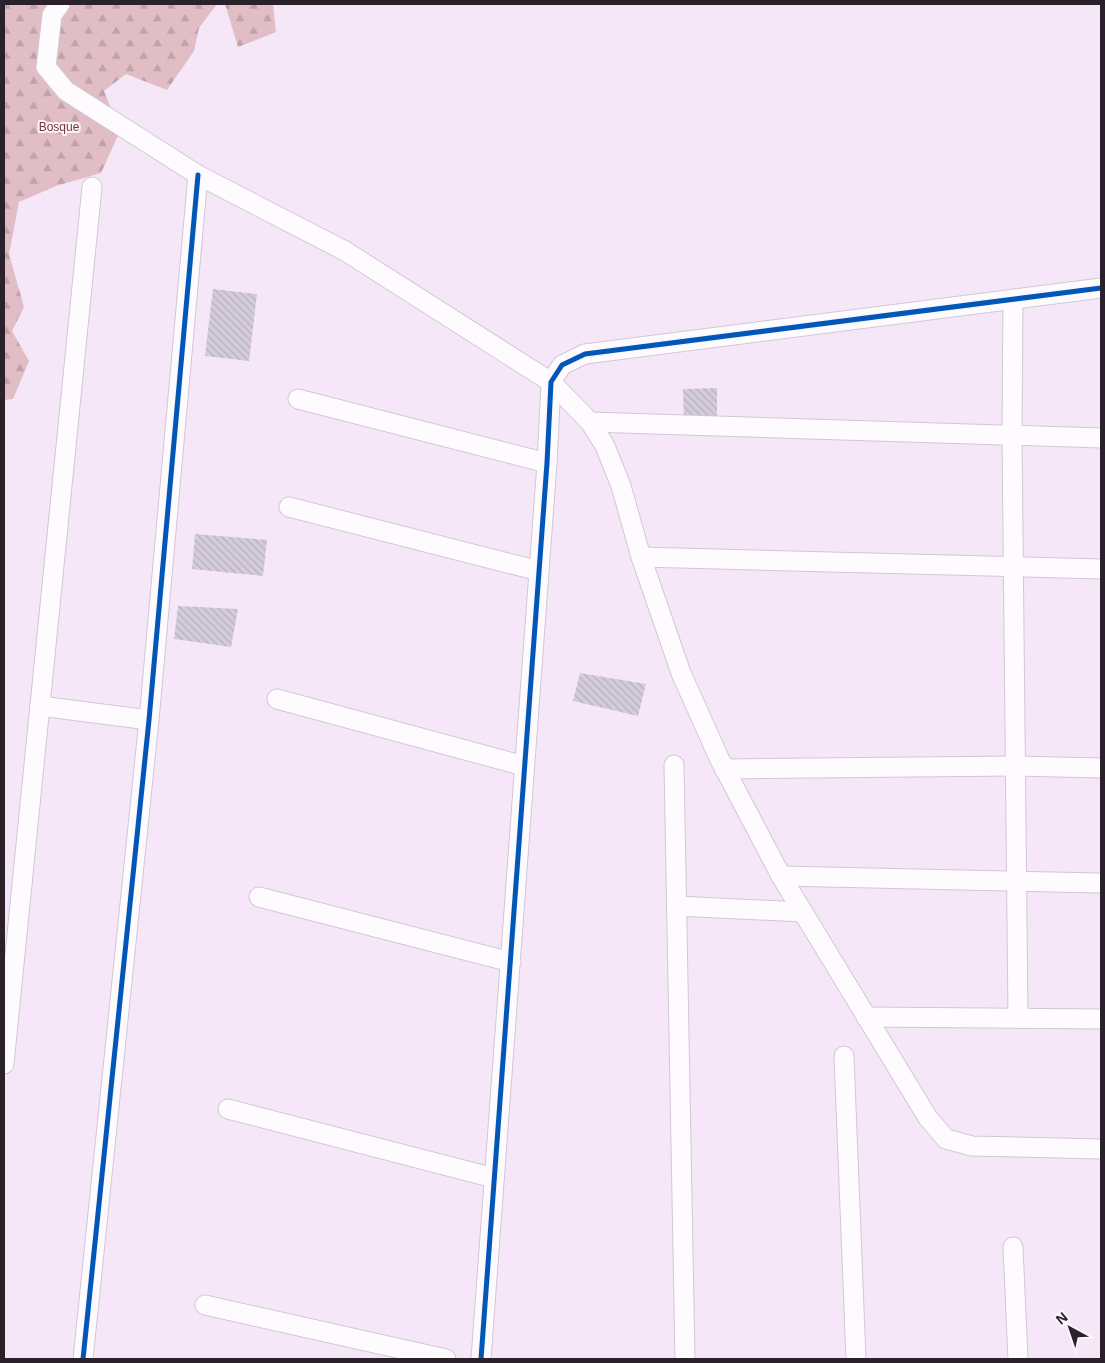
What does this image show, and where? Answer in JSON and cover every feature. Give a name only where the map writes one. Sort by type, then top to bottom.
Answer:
[{"type":"street","points":[[60,4],[52,15],[46,67],[66,91],[198,175],[345,251],[551,382],[590,422],[605,446],[621,486],[641,557],[681,673],[724,769],[781,876],[928,1118],[946,1139],[972,1146],[1101,1149]]},
{"type":"street","points":[[83,1359],[149,720],[198,175]]},
{"type":"street","points":[[4,1064],[7,992],[40,706],[92,187]]},
{"type":"street","points":[[481,1359],[547,463],[551,382],[562,365],[585,354],[1101,288]]},
{"type":"street","points":[[1012,299],[1018,1018]]},
{"type":"street","points":[[298,399],[547,463]]},
{"type":"street","points":[[590,422],[1101,438]]},
{"type":"street","points":[[289,508],[539,571]]},
{"type":"street","points":[[641,557],[1101,569]]},
{"type":"street","points":[[277,699],[524,766]]},
{"type":"street","points":[[40,706],[149,720]]},
{"type":"street","points":[[674,764],[685,1359]]},
{"type":"street","points":[[724,769],[1015,766],[1101,768]]},
{"type":"street","points":[[781,876],[1101,883]]},
{"type":"street","points":[[259,897],[511,962]]},
{"type":"street","points":[[677,906],[803,912]]},
{"type":"street","points":[[866,1017],[1101,1019]]},
{"type":"street","points":[[844,1056],[856,1359]]},
{"type":"street","points":[[228,1108],[494,1178]]},
{"type":"street","points":[[1014,1247],[1018,1359]]},
{"type":"street","points":[[205,1305],[446,1359]]},
{"type":"green space","name":"Bosque","points":[[4,4],[217,4],[199,28],[194,51],[167,90],[126,74],[104,91],[120,131],[101,173],[56,186],[19,202],[9,254],[24,307],[12,331],[29,361],[13,399],[4,400]]},
{"type":"green space","points":[[225,4],[273,4],[276,32],[238,47]]},
{"type":"building","points":[[213,289],[257,294],[249,361],[205,356]]},
{"type":"building","points":[[717,388],[717,420],[684,420],[683,389]]},
{"type":"building","points":[[195,534],[267,540],[263,576],[192,569]]},
{"type":"building","points":[[178,606],[238,609],[231,647],[174,639]]},
{"type":"building","points":[[580,673],[646,684],[638,716],[573,701]]},
{"type":"cycle path","points":[[83,1359],[149,720],[198,175]]},
{"type":"cycle path","points":[[481,1359],[547,463],[551,382],[562,365],[585,354],[1101,288]]}]
